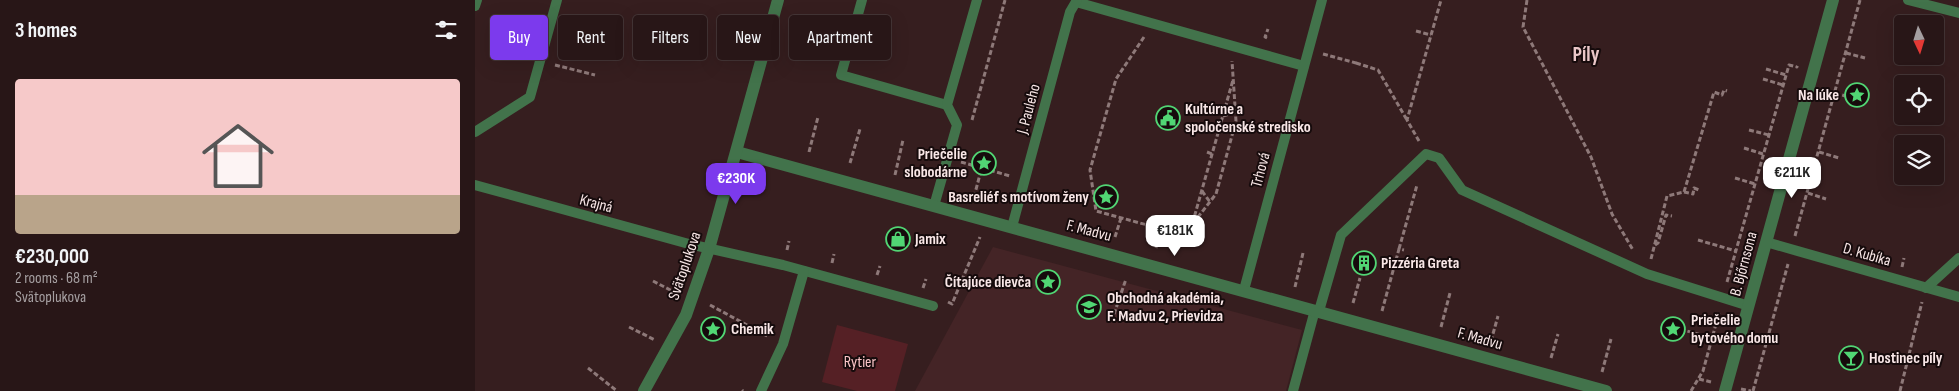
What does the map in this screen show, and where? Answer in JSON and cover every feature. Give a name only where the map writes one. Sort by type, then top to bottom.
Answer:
[{"type":"street","name":"Svätoplukova","points":[[644,391],[686,315],[709,249],[779,0]]},
{"type":"street","name":"B. Bjőrnsona","points":[[1725,391],[1833,0]]},
{"type":"street","name":"F. Madvu","points":[[737,152],[1606,391]]},
{"type":"lane","points":[[475,6],[477,0]]},
{"type":"lane","points":[[475,132],[530,97],[557,0]]},
{"type":"lane","points":[[862,0],[841,75],[947,105]]},
{"type":"lane","name":"Trhová","points":[[1244,290],[1322,0]]},
{"type":"lane","points":[[1908,0],[1927,2],[1959,13]]},
{"type":"lane","points":[[934,206],[957,125],[947,105],[973,1]]},
{"type":"lane","points":[[1077,1],[1304,66]]},
{"type":"lane","name":"J. Pauleho","points":[[1013,227],[1070,12],[1077,1]]},
{"type":"lane","points":[[1293,391],[1341,235],[1426,154],[1439,158],[1462,190],[1647,274],[1749,306]]},
{"type":"lane","name":"Krajná","points":[[475,185],[502,194],[709,249],[804,271],[933,306]]},
{"type":"lane","name":"D. Kubíka","points":[[1766,242],[1959,297]]},
{"type":"lane","points":[[1926,288],[1959,258]]},
{"type":"lane","points":[[761,391],[783,344],[804,271]]},
{"type":"path","points":[[971,124],[1005,0]]},
{"type":"path","points":[[1407,120],[1441,0]]},
{"type":"path","points":[[1527,0],[1523,27],[1591,157],[1612,214],[1647,274]]},
{"type":"path","points":[[1753,391],[1860,0]]},
{"type":"path","points":[[1153,24],[1116,79],[1090,170],[1096,211],[1139,221],[1161,229],[1184,235],[1216,194],[1236,121],[1231,45]]},
{"type":"path","points":[[1416,31],[1431,35]]},
{"type":"path","points":[[1846,52],[1865,58]]},
{"type":"path","points":[[1691,391],[1703,371],[1789,65],[1797,67],[1799,60]]},
{"type":"path","points":[[540,61],[595,75]]},
{"type":"path","points":[[1356,64],[1378,70],[1426,154]]},
{"type":"path","points":[[1765,69],[1786,75]]},
{"type":"path","points":[[1192,225],[1233,78]]},
{"type":"path","points":[[1763,79],[1783,84]]},
{"type":"path","points":[[1684,192],[1714,92],[1722,94],[1724,90],[1727,91]]},
{"type":"path","points":[[1835,93],[1856,99]]},
{"type":"path","points":[[1223,116],[1236,112]]},
{"type":"path","points":[[809,152],[818,116]]},
{"type":"path","points":[[850,163],[860,129]]},
{"type":"path","points":[[1749,130],[1769,135]]},
{"type":"path","points":[[895,175],[903,140]]},
{"type":"path","points":[[1744,148],[1763,154]]},
{"type":"path","points":[[1207,152],[1212,154]]},
{"type":"path","points":[[1819,152],[1839,158]]},
{"type":"path","points":[[960,162],[963,153]]},
{"type":"path","points":[[947,159],[1025,180]]},
{"type":"path","points":[[974,198],[983,163]]},
{"type":"path","points":[[1735,178],[1755,184]]},
{"type":"path","points":[[1382,311],[1401,249],[1418,182]]},
{"type":"path","points":[[1647,274],[1667,196],[1684,192],[1693,194],[1694,188],[1699,190]]},
{"type":"path","points":[[1202,190],[1209,202]]},
{"type":"path","points":[[1808,193],[1826,199]]},
{"type":"path","points":[[1094,198],[1112,203]]},
{"type":"path","points":[[1655,245],[1659,243],[1666,215],[1672,216]]},
{"type":"path","points":[[1115,237],[1121,218]]},
{"type":"path","points":[[1172,220],[1192,225]]},
{"type":"path","points":[[1156,248],[1161,229]]},
{"type":"path","points":[[944,301],[952,304],[980,237]]},
{"type":"path","points":[[1698,240],[1736,251]]},
{"type":"path","points":[[1295,287],[1303,253]]},
{"type":"path","points":[[1353,303],[1360,278]]},
{"type":"path","points":[[1114,314],[1125,279]]},
{"type":"path","points":[[653,281],[675,293]]},
{"type":"path","points":[[1900,391],[1926,288]]},
{"type":"path","points":[[1441,327],[1450,293]]},
{"type":"path","points":[[710,305],[746,326],[783,344]]},
{"type":"path","points":[[1491,341],[1498,316]]},
{"type":"path","points":[[629,327],[655,340]]},
{"type":"path","points":[[1673,327],[1712,338]]},
{"type":"path","points":[[1551,358],[1558,334]]},
{"type":"path","points":[[1602,372],[1611,339]]},
{"type":"path","points":[[588,368],[617,391]]},
{"type":"shaded area","name":"Obchodná akadémia, F. Madvu 2, Prievidza","points":[[993,247],[1302,330],[1286,391],[915,391]]},
{"type":"green space","name":"Rytier","points":[[837,325],[908,344],[895,391],[857,391],[822,382]]},
{"type":"place","name":"Na lúke","points":[[1857,95]]},
{"type":"place","name":"Kultúrne a spoločenské stredisko","points":[[1168,118]]},
{"type":"place","name":"Priečelie slobodárne","points":[[984,163]]},
{"type":"place","name":"Basreliéf s motívom ženy","points":[[1106,197]]},
{"type":"place","name":"Jamix","points":[[898,239]]},
{"type":"place","name":"Pizzéria Greta","points":[[1364,263]]},
{"type":"place","name":"Čítajúce dievča","points":[[1048,282]]},
{"type":"place","name":"Obchodná akadémia, F. Madvu 2, Prievidza","points":[[1089,307]]},
{"type":"place","name":"Chemik","points":[[713,329]]},
{"type":"place","name":"Priečelie bytového domu","points":[[1673,329]]},
{"type":"place","name":"Hostinec píly","points":[[1851,358]]},
{"type":"district","name":"Píly","points":[[1586,54]]}]
